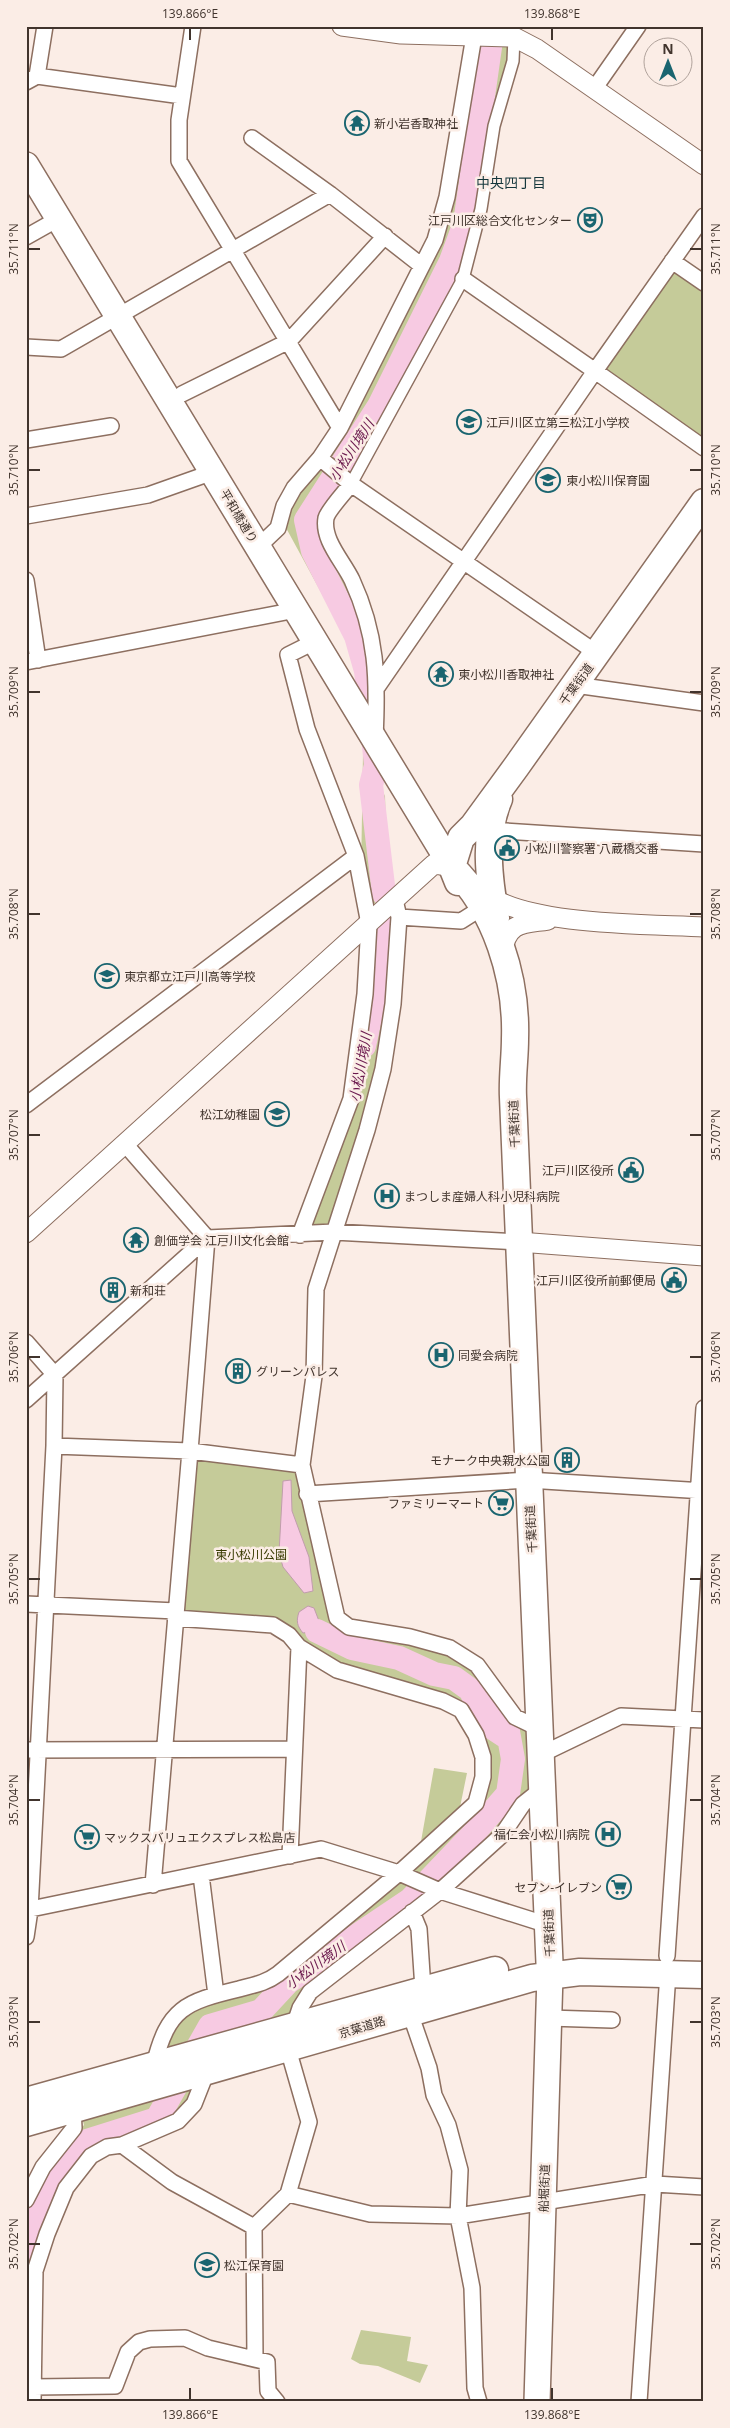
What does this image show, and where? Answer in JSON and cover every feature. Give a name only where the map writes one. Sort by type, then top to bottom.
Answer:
[{"type":"highway","name":"千葉街道","points":[[550,1966],[512,1082],[515,1038],[514,1019],[508,973],[502,951],[489,919],[461,875],[460,838],[473,826],[516,767],[704,502]]},
{"type":"highway","points":[[502,951],[482,907],[489,860],[490,830],[496,804],[516,767]]},
{"type":"highway","name":"千葉街道","points":[[461,875],[482,907],[512,1082]]},
{"type":"highway","name":"京葉道路","points":[[26,2101],[155,2072],[205,2065],[291,2037],[423,1989],[530,1960],[550,1966],[668,1965],[704,1958]]},
{"type":"highway","name":"京葉道路","points":[[668,1965],[704,1974]]},
{"type":"highway","name":"京葉道路","points":[[291,2037],[410,2013],[510,1984],[550,1966]]},
{"type":"highway","name":"京葉道路","points":[[26,2123],[73,2109],[155,2072]]},
{"type":"main road","name":"平和橋通り","points":[[26,165],[296,610],[461,875]]},
{"type":"main road","name":"船堀街道","points":[[537,2402],[550,2018],[550,1966]]},
{"type":"street","points":[[45,26],[32,79],[182,96]]},
{"type":"street","points":[[194,26],[182,96],[179,161],[340,428]]},
{"type":"street","points":[[342,26],[401,34],[496,33],[537,49],[704,165]]},
{"type":"street","points":[[594,89],[638,26]]},
{"type":"street","points":[[258,547],[278,528],[284,506],[294,488],[323,461],[435,240],[496,33]]},
{"type":"street","points":[[375,737],[378,686],[373,643],[352,581],[327,535],[326,516],[349,482],[463,278],[481,209],[494,126],[513,61],[496,33]]},
{"type":"street","points":[[252,138],[330,194],[422,266]]},
{"type":"street","points":[[26,347],[61,349],[330,194]]},
{"type":"street","points":[[378,686],[462,561],[704,216]]},
{"type":"street","points":[[26,237],[58,219]]},
{"type":"street","points":[[182,394],[289,341],[385,236]]},
{"type":"street","points":[[672,262],[704,283]]},
{"type":"street","points":[[463,278],[704,448]]},
{"type":"street","points":[[26,440],[111,426]]},
{"type":"street","points":[[323,461],[349,482],[598,654]]},
{"type":"street","points":[[26,516],[148,495],[212,472]]},
{"type":"street","points":[[27,588],[32,661],[296,610]]},
{"type":"street","points":[[300,1235],[351,1099],[364,994],[369,924],[356,856],[307,729],[288,655],[316,641]]},
{"type":"street","points":[[575,685],[704,703]]},
{"type":"street","points":[[490,830],[704,844]]},
{"type":"street","points":[[26,1105],[356,856]]},
{"type":"street","points":[[26,1232],[369,924],[397,908],[434,864],[461,875]]},
{"type":"street","points":[[397,908],[461,921],[482,907],[526,911],[556,918],[704,927]]},
{"type":"street","points":[[397,908],[394,1004],[383,1069],[367,1130],[316,1289],[314,1376],[302,1465],[307,1494],[337,1618],[349,1627],[410,1636],[450,1648],[477,1665],[515,1717],[540,1729]]},
{"type":"street","points":[[502,951],[506,936],[517,925],[556,918]]},
{"type":"street","points":[[125,1144],[206,1238],[190,1452],[153,1885]]},
{"type":"street","points":[[26,1400],[206,1238],[334,1232],[519,1242],[704,1256]]},
{"type":"street","points":[[26,1342],[55,1375],[54,1446],[46,1605],[31,1750],[26,1938]]},
{"type":"street","points":[[639,2402],[701,1491],[704,1408]]},
{"type":"street","points":[[54,1446],[190,1452],[302,1465]]},
{"type":"street","points":[[307,1494],[528,1480],[701,1491]]},
{"type":"street","points":[[26,1604],[175,1615],[273,1625],[289,1635],[299,1646],[336,1670],[443,1701],[461,1710],[476,1735],[483,1757],[483,1777],[476,1804],[403,1876],[268,1982],[198,2000],[178,2013],[163,2034],[155,2072]]},
{"type":"street","points":[[290,1856],[299,1646]]},
{"type":"street","points":[[542,1754],[621,1716],[704,1720]]},
{"type":"street","points":[[31,1750],[294,1749]]},
{"type":"street","points":[[255,2359],[254,2227],[288,2194],[309,2122],[291,2037],[300,2008],[310,1992],[412,1912],[502,1835],[523,1804],[543,1788]]},
{"type":"street","points":[[28,1910],[321,1849],[403,1876],[436,1890],[548,1925]]},
{"type":"street","points":[[202,1875],[216,1994]]},
{"type":"street","points":[[412,1912],[419,1929],[423,1989]]},
{"type":"street","points":[[410,2013],[429,2068],[434,2095],[448,2125],[460,2170],[458,2216],[472,2288],[475,2388],[479,2402]]},
{"type":"street","points":[[550,2018],[612,2020]]},
{"type":"street","points":[[205,2065],[194,2104],[178,2121],[122,2146],[108,2147],[91,2156],[66,2188],[47,2234],[35,2271],[33,2394],[115,2386],[128,2352],[139,2342],[150,2339],[185,2338],[208,2348],[267,2362],[268,2391],[277,2402]]},
{"type":"street","points":[[26,2200],[44,2167],[74,2128],[73,2109]]},
{"type":"street","points":[[122,2146],[172,2182],[254,2227]]},
{"type":"street","points":[[288,2194],[370,2214],[458,2216],[543,2204],[654,2184],[704,2187]]},
{"type":"green space","points":[[483,26],[516,26],[508,60],[497,150],[462,276],[346,485],[323,515],[371,645],[372,696],[361,690],[347,640],[285,526],[289,509],[425,267]]},
{"type":"green space","points":[[673,267],[704,288],[704,443],[601,370]]},
{"type":"green space","points":[[363,753],[385,796],[388,890],[368,910],[361,875]]},
{"type":"green space","points":[[392,906],[396,919],[381,1069],[332,1230],[305,1232],[353,1100],[372,925]]},
{"type":"green space","name":"東小松川公園","points":[[190,1451],[302,1465],[337,1618],[410,1637],[474,1663],[515,1717],[540,1729],[543,1788],[513,1819],[329,1978],[294,2026],[158,2050],[178,2013],[268,1981],[464,1815],[483,1777],[461,1710],[337,1670],[289,1635],[175,1618]]},
{"type":"green space","points":[[434,1768],[467,1773],[459,1812],[420,1847]]},
{"type":"green space","points":[[193,2088],[185,2104],[166,2123],[100,2142],[88,2149],[77,2159],[61,2184],[49,2212],[30,2268],[27,2304],[26,2402],[26,2213],[47,2167],[84,2125],[83,2121]]},
{"type":"green space","points":[[361,2330],[411,2337],[407,2361],[428,2365],[420,2383],[378,2366],[360,2364],[351,2359]]},
{"type":"shaded area","points":[[291,1480],[292,1511],[309,1557],[313,1591],[304,1593],[283,1567],[279,1553],[283,1481]]},
{"type":"shaded area","points":[[308,1606],[314,1608],[319,1621],[317,1631],[303,1633],[298,1626],[299,1612]]},
{"type":"waterway","name":"小松川境川","points":[[384,894],[371,785],[376,765],[366,671],[356,636],[313,551],[306,520],[379,406],[451,261],[465,223],[493,26]]},
{"type":"waterway","name":"小松川境川","points":[[364,1046],[387,941],[386,923]]},
{"type":"waterway","name":"小松川境川","points":[[26,2257],[35,2224],[54,2179],[87,2141],[157,2119],[210,2026],[261,2011],[288,1982],[410,1900],[508,1794],[513,1759],[505,1715],[454,1678],[434,1674],[399,1658],[352,1648],[317,1631]]},
{"type":"waterway","name":"小松川境川","points":[[471,1691],[485,1723],[508,1738]]},
{"type":"place","name":"新小岩香取神社","points":[[357,123]]},
{"type":"place","name":"江戸川区総合文化センター","points":[[590,220]]},
{"type":"place","name":"江戸川区立第三松江小学校","points":[[469,422]]},
{"type":"place","name":"東小松川保育園","points":[[548,480]]},
{"type":"place","name":"東小松川香取神社","points":[[441,674]]},
{"type":"place","name":"小松川警察署 八蔵橋交番","points":[[507,848]]},
{"type":"place","name":"東京都立江戸川高等学校","points":[[107,976]]},
{"type":"place","name":"松江幼稚園","points":[[277,1114]]},
{"type":"place","name":"江戸川区役所","points":[[631,1170]]},
{"type":"place","name":"まつしま産婦人科小児科病院","points":[[387,1196]]},
{"type":"place","name":"創価学会 江戸川文化会館","points":[[136,1240]]},
{"type":"place","name":"江戸川区役所前郵便局","points":[[674,1280]]},
{"type":"place","name":"新和荘","points":[[113,1290]]},
{"type":"place","name":"同愛会病院","points":[[441,1355]]},
{"type":"place","name":"グリーンパレス","points":[[238,1371]]},
{"type":"place","name":"モナーク中央親水公園","points":[[567,1460]]},
{"type":"place","name":"ファミリーマート","points":[[501,1503]]},
{"type":"place","name":"福仁会小松川病院","points":[[608,1834]]},
{"type":"place","name":"マックスバリュエクスプレス松島店","points":[[87,1837]]},
{"type":"place","name":"セブン-イレブン","points":[[619,1887]]},
{"type":"place","name":"松江保育園","points":[[207,2265]]},
{"type":"district","name":"中央四丁目","points":[[511,182]]}]
